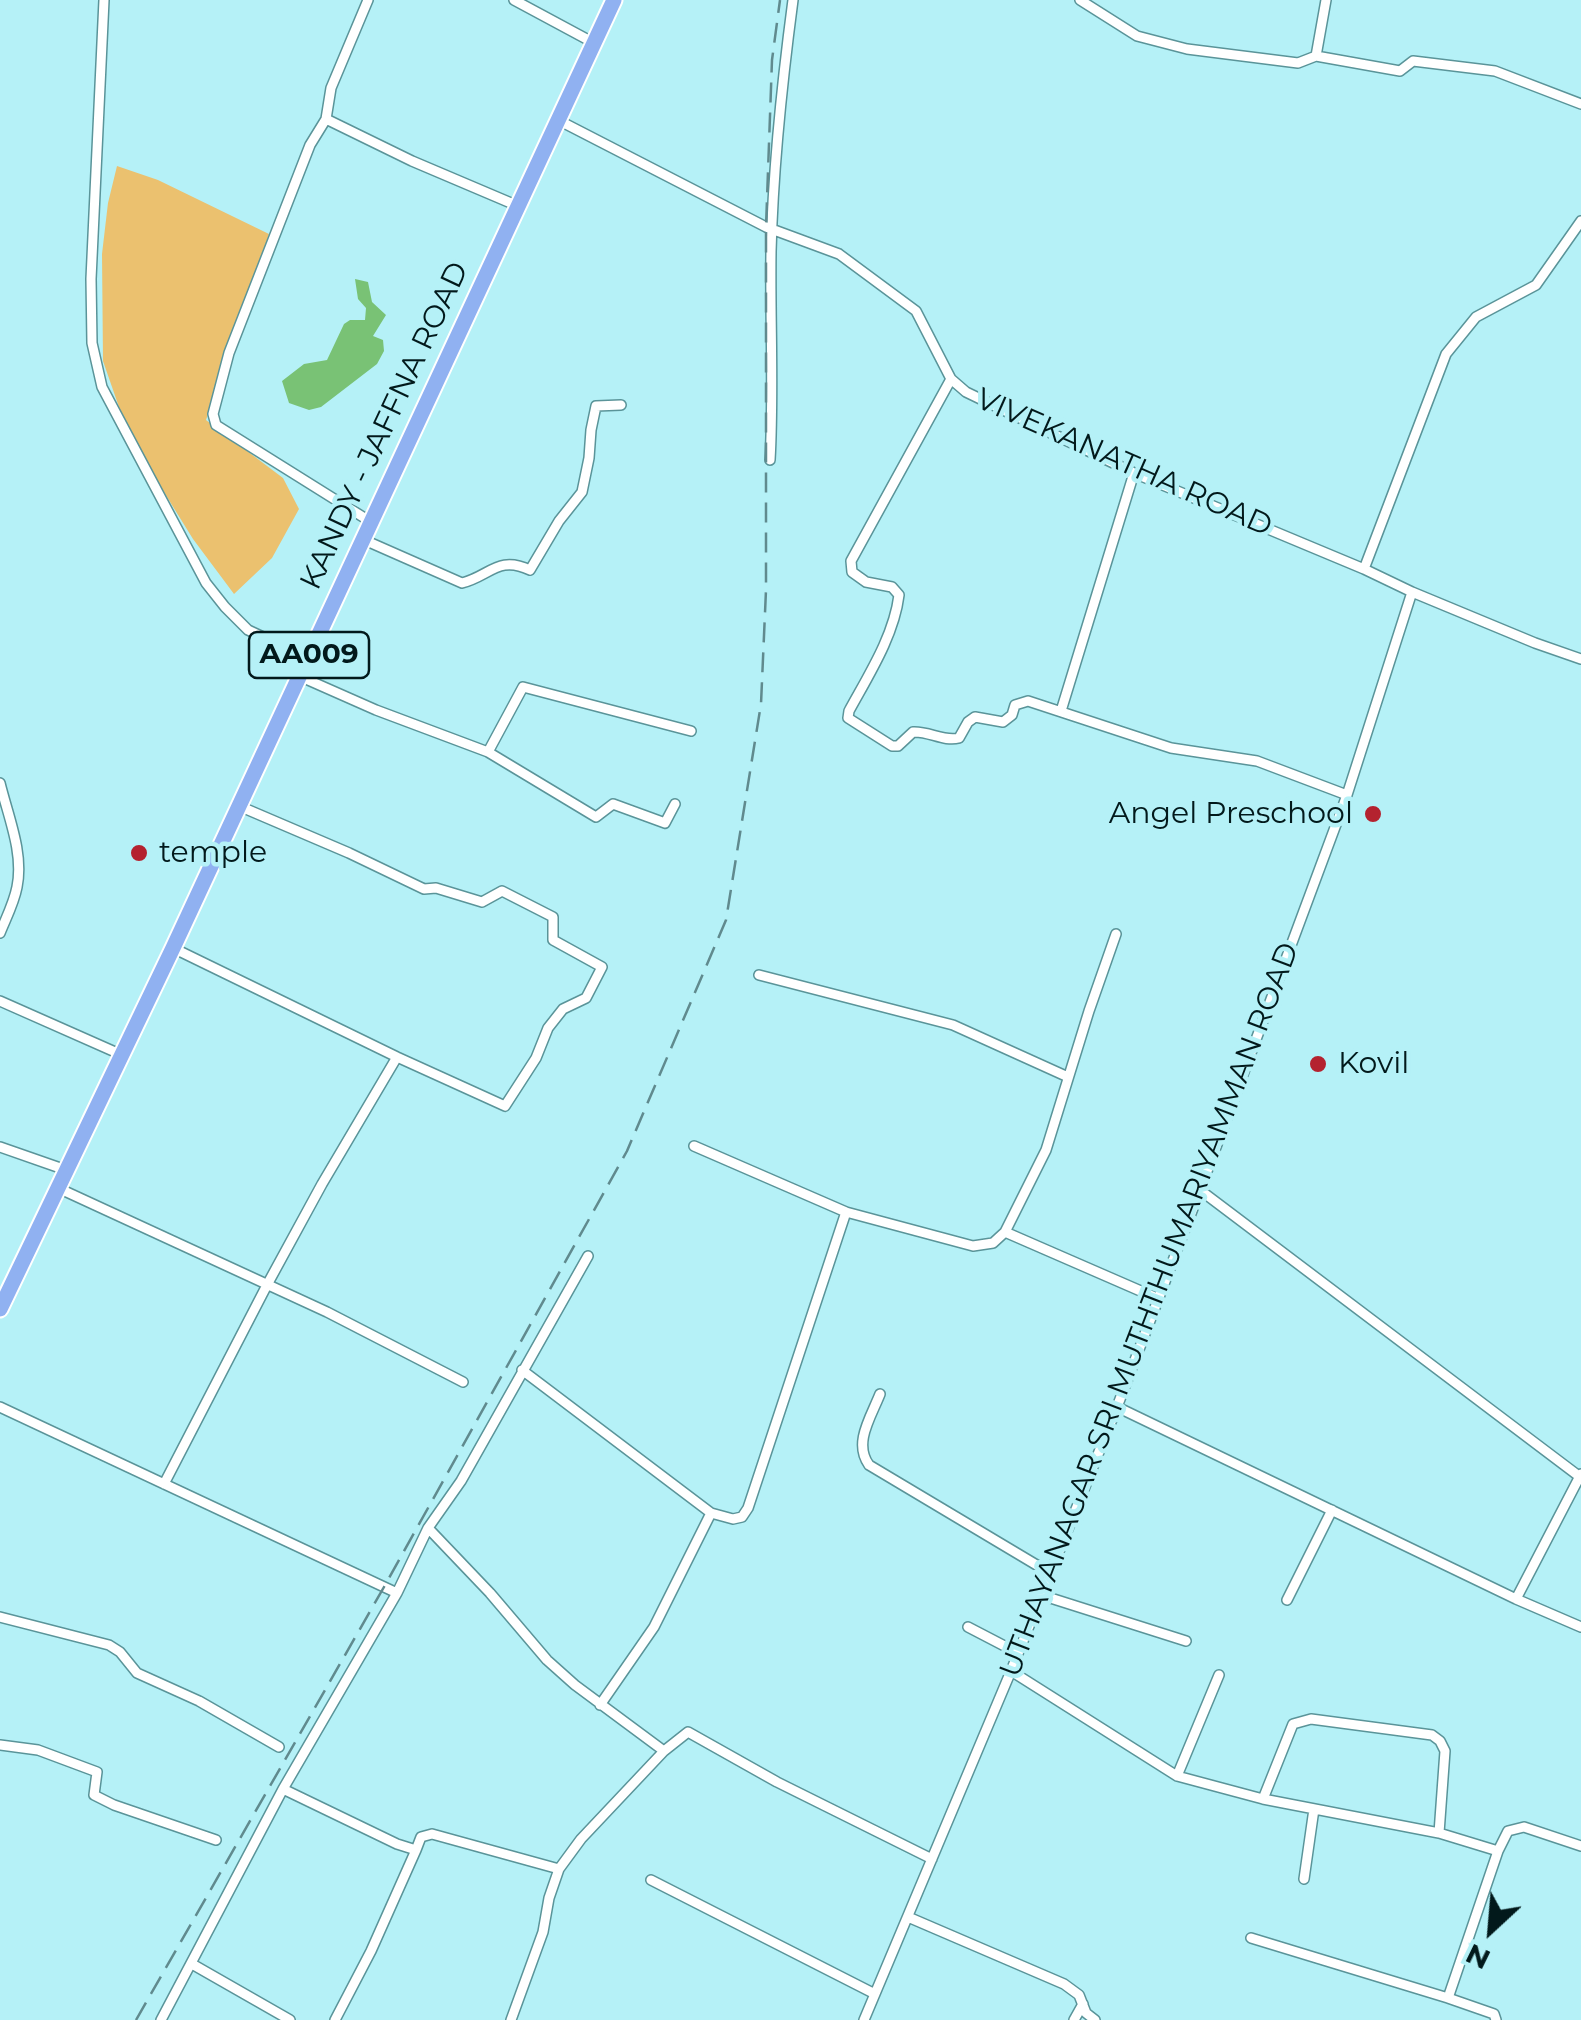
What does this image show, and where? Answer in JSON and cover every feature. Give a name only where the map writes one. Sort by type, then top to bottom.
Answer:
[{"type":"highway","name":"KANDY - JAFFNA ROAD","points":[[0,1308],[173,948],[614,0]]},
{"type":"street","points":[[104,0],[91,278],[92,343],[102,387],[190,556],[225,608],[248,630],[308,658]]},
{"type":"street","points":[[368,0],[331,88],[326,119],[310,145],[229,353],[213,414],[216,425],[370,522]]},
{"type":"street","points":[[514,0],[594,42]]},
{"type":"street","points":[[770,460],[771,250],[782,76],[793,0]]},
{"type":"street","points":[[1080,0],[1137,36],[1187,49],[1298,63],[1316,56],[1400,71],[1413,61],[1495,70],[1581,104]]},
{"type":"street","points":[[1316,56],[1326,0]]},
{"type":"street","points":[[326,119],[518,206]]},
{"type":"street","name":"VIVEKANATHA ROAD","points":[[558,120],[773,230],[839,254],[916,311],[951,379],[966,392],[1134,473],[1412,592],[1581,659]]},
{"type":"street","points":[[1364,569],[1446,354],[1476,317],[1536,284],[1581,221]]},
{"type":"street","points":[[951,379],[851,561],[852,572],[866,582],[892,587],[899,595],[879,654],[848,711],[848,718],[898,746],[913,732],[958,738],[975,717],[1004,722],[1009,720],[1015,705],[1028,701],[1171,748],[1257,761],[1347,795]]},
{"type":"street","points":[[362,539],[462,583],[505,564],[530,570],[559,521],[582,492],[596,406],[622,405]]},
{"type":"street","points":[[1061,711],[1134,473]]},
{"type":"street","name":"UTHAYANAGAR SRI MUTHTHUMARIYAMMAN ROAD","points":[[864,2020],[1117,1407],[1347,795],[1412,592]]},
{"type":"street","points":[[299,675],[376,710],[488,752],[596,817],[613,804],[665,823],[675,804]]},
{"type":"street","points":[[488,752],[523,687],[691,731]]},
{"type":"street","points":[[0,783],[18,855],[14,902],[0,933]]},
{"type":"street","points":[[173,948],[505,1106],[536,1058],[548,1028],[563,1010],[586,998],[602,967],[553,940],[552,917],[502,892],[482,902],[436,888],[424,889],[239,806]]},
{"type":"street","points":[[694,1146],[846,1212],[973,1246],[994,1243],[1005,1232],[1046,1150],[1116,934]]},
{"type":"street","points":[[759,975],[953,1025],[1068,1077]]},
{"type":"street","points":[[0,1001],[122,1055]]},
{"type":"street","points":[[164,1484],[267,1284],[397,1056]]},
{"type":"street","points":[[0,1147],[66,1170]]},
{"type":"street","points":[[58,1188],[267,1284],[463,1382]]},
{"type":"street","points":[[1200,1190],[1580,1476],[1516,1598]]},
{"type":"street","points":[[522,1370],[711,1512],[733,1519],[742,1517],[846,1212]]},
{"type":"street","points":[[1005,1232],[1158,1298]]},
{"type":"street","points":[[161,2020],[428,1528],[461,1481],[588,1256]]},
{"type":"street","points":[[880,1394],[862,1440],[861,1454],[869,1465],[1050,1573]]},
{"type":"street","points":[[0,1407],[396,1593]]},
{"type":"street","points":[[1117,1407],[1581,1627]]},
{"type":"street","points":[[1287,1600],[1332,1510]]},
{"type":"street","points":[[600,1705],[654,1626],[711,1512]]},
{"type":"street","points":[[428,1528],[547,1660],[664,1751]]},
{"type":"street","points":[[1041,1596],[1186,1641]]},
{"type":"street","points":[[0,1617],[109,1644],[137,1673],[199,1701],[279,1747]]},
{"type":"street","points":[[968,1627],[1018,1653]]},
{"type":"street","points":[[1011,1671],[1177,1776],[1263,1799],[1439,1833],[1498,1851]]},
{"type":"street","points":[[1177,1776],[1219,1675]]},
{"type":"street","points":[[1263,1799],[1293,1724],[1311,1719],[1432,1735],[1445,1751],[1439,1833]]},
{"type":"street","points":[[511,2020],[559,1869],[580,1839],[664,1751],[688,1732],[777,1782],[932,1859]]},
{"type":"street","points":[[0,1745],[38,1750],[97,1772],[94,1795],[216,1840]]},
{"type":"street","points":[[283,1790],[416,1850]]},
{"type":"street","points":[[1304,1880],[1314,1809]]},
{"type":"street","points":[[1448,1998],[1508,1831],[1524,1827],[1581,1846]]},
{"type":"street","points":[[335,2020],[422,1837],[432,1834],[559,1869]]},
{"type":"street","points":[[651,1880],[875,1994]]},
{"type":"street","points":[[908,1917],[1064,1984],[1078,1995],[1086,2013],[1096,2020]]},
{"type":"street","points":[[1251,1938],[1448,1998],[1494,2014],[1496,2020]]},
{"type":"street","points":[[192,1964],[290,2020]]},
{"type":"street","points":[[1074,2020],[1083,2004]]},
{"type":"shaded area","points":[[117,166],[158,180],[269,234],[206,420],[283,478],[299,509],[272,558],[234,594],[162,489],[120,410],[103,361],[102,254]]},
{"type":"shaded area","points":[[355,279],[368,282],[372,302],[386,315],[373,336],[383,340],[384,351],[377,364],[321,407],[309,410],[289,403],[282,381],[304,364],[327,360],[344,324],[365,320],[366,308],[358,299]]},
{"type":"railway","points":[[136,2020],[627,1151],[726,920],[761,704],[766,590],[766,227],[772,60],[780,0]]},
{"type":"place","name":"Angel Preschool","points":[[1373,814]]},
{"type":"place","name":"temple","points":[[139,853]]},
{"type":"place","name":"Kovil","points":[[1318,1064]]}]
